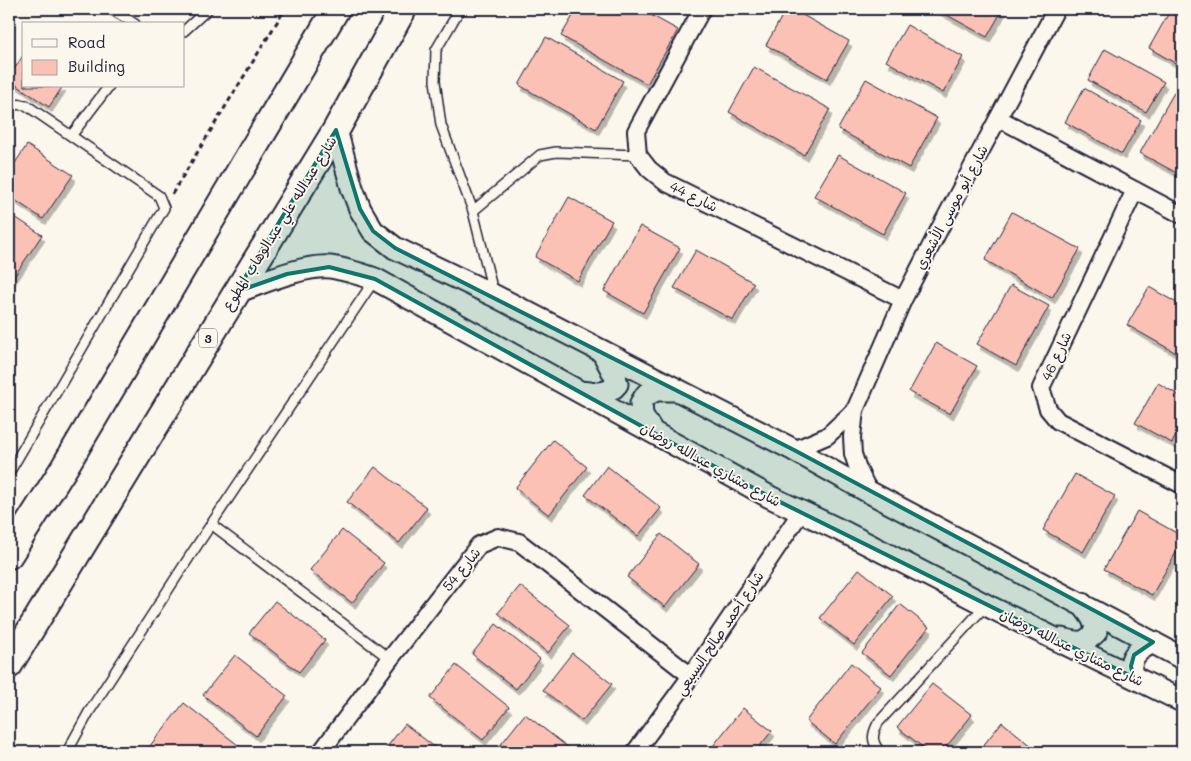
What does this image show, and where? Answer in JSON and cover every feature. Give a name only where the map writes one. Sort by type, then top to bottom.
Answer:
[{"type":"main road","points":[[9,555],[69,460],[336,9]]},
{"type":"main road","name":"شارع عبدالله علي عبدالوهاب المطوع","points":[[9,665],[336,130],[403,9]]},
{"type":"street","points":[[638,155],[636,131],[702,9]]},
{"type":"street","name":"شارع أبو موسى الأشعري","points":[[869,492],[853,454],[852,437],[855,410],[904,300],[1056,9]]},
{"type":"street","points":[[998,118],[1182,215]]},
{"type":"street","points":[[336,130],[352,188],[360,209],[374,231],[395,248],[493,295],[794,450],[869,492],[1182,658]]},
{"type":"street","name":"شارع 44","points":[[638,155],[648,169],[665,182],[904,300]]},
{"type":"street","name":"شارع 46","points":[[1135,190],[1041,388],[1048,409],[1058,421],[1182,485]]},
{"type":"street","name":"شارع مشاري عبدالله روضان","points":[[236,292],[287,274],[328,267],[352,271],[375,279],[770,496],[1182,701]]},
{"type":"street","points":[[580,392],[598,394],[613,390],[617,384],[602,351]]},
{"type":"street","points":[[652,431],[642,415],[641,403],[646,395],[656,390],[677,390]]},
{"type":"street","name":"شارع أبو موسى الأشعري","points":[[794,450],[827,436],[855,410]]},
{"type":"street","name":"شارع أحمد صالح السبيعي","points":[[635,752],[691,676],[801,512]]},
{"type":"street","name":"شارع 54","points":[[321,752],[390,658],[479,545],[498,538],[518,542],[691,676]]},
{"type":"street","points":[[1051,637],[1078,643],[1088,640],[1096,632],[1094,620],[1081,604]]},
{"type":"street","points":[[1133,677],[1130,666],[1134,655],[1141,648],[1152,642]]},
{"type":"lane","points":[[111,9],[132,22]]},
{"type":"lane","points":[[185,30],[208,9]]},
{"type":"lane","points":[[460,9],[436,50],[435,81],[441,125],[472,211],[493,295]]},
{"type":"lane","points":[[71,136],[107,88]]},
{"type":"lane","points":[[9,104],[26,105],[158,196],[164,208],[9,473]]},
{"type":"lane","points":[[472,211],[540,156],[556,152],[638,155]]},
{"type":"lane","points":[[68,752],[90,712],[211,524],[375,279]]},
{"type":"lane","points":[[211,524],[390,658]]},
{"type":"lane","points":[[880,752],[874,745],[873,732],[878,722],[986,605]]},
{"type":"path","points":[[164,208],[285,9]]},
{"type":"highlighted area","points":[[336,130],[360,209],[373,231],[395,248],[794,450],[1153,642],[1134,655],[1131,666],[1133,677],[770,497],[375,279],[329,267],[287,274],[236,292]]},
{"type":"building","points":[[577,9],[640,9],[678,30],[647,84],[561,36]]},
{"type":"building","points":[[786,9],[792,9],[849,41],[827,79],[766,45]]},
{"type":"building","points":[[936,9],[1003,9],[987,37]]},
{"type":"building","points":[[1171,9],[1182,9],[1182,67],[1149,48]]},
{"type":"building","points":[[907,25],[963,57],[943,93],[886,61]]},
{"type":"building","points":[[546,37],[623,81],[596,129],[519,85]]},
{"type":"building","points":[[1105,49],[1164,82],[1146,112],[1088,80]]},
{"type":"building","points":[[22,57],[22,88],[62,88],[49,107],[9,80]]},
{"type":"building","points":[[754,67],[830,109],[804,155],[729,112]]},
{"type":"building","points":[[866,79],[937,118],[909,168],[838,129]]},
{"type":"building","points":[[1084,88],[1141,120],[1122,154],[1065,122]]},
{"type":"building","points":[[1176,89],[1182,93],[1182,176],[1140,153]]},
{"type":"building","points":[[27,145],[73,175],[43,219],[9,196],[9,172]]},
{"type":"building","points":[[838,155],[906,193],[883,234],[814,196]]},
{"type":"building","points":[[569,197],[612,221],[578,281],[535,257]]},
{"type":"building","points":[[1012,212],[1080,249],[1052,298],[985,260]]},
{"type":"building","points":[[9,213],[42,235],[9,284]]},
{"type":"building","points":[[640,226],[680,248],[643,313],[604,291]]},
{"type":"building","points":[[696,250],[754,283],[733,320],[674,288]]},
{"type":"building","points":[[1011,285],[1049,306],[1016,366],[977,344]]},
{"type":"building","points":[[1149,287],[1182,306],[1182,346],[1178,354],[1127,325]]},
{"type":"building","points":[[936,343],[977,366],[950,414],[909,392]]},
{"type":"building","points":[[1158,383],[1182,397],[1182,424],[1172,443],[1135,423]]},
{"type":"building","points":[[553,440],[587,467],[549,515],[515,488]]},
{"type":"building","points":[[607,466],[661,508],[638,536],[585,495]]},
{"type":"building","points":[[375,467],[427,508],[399,543],[347,502]]},
{"type":"building","points":[[1075,474],[1115,496],[1083,552],[1043,530]]},
{"type":"building","points":[[1137,511],[1182,536],[1182,542],[1152,595],[1104,569]]},
{"type":"building","points":[[342,530],[384,563],[352,603],[310,570]]},
{"type":"building","points":[[661,534],[699,564],[665,607],[627,577]]},
{"type":"building","points":[[859,569],[893,596],[854,645],[820,618]]},
{"type":"building","points":[[520,586],[570,625],[548,653],[498,613]]},
{"type":"building","points":[[275,601],[325,640],[299,672],[249,633]]},
{"type":"building","points":[[900,604],[929,627],[891,675],[862,653]]},
{"type":"building","points":[[496,624],[540,659],[516,689],[472,654]]},
{"type":"building","points":[[572,653],[612,684],[582,721],[543,690]]},
{"type":"building","points":[[235,655],[287,696],[256,736],[203,695]]},
{"type":"building","points":[[851,663],[881,687],[835,744],[806,721]]},
{"type":"building","points":[[456,665],[509,707],[483,740],[430,698]]},
{"type":"building","points":[[932,684],[972,715],[942,752],[929,752],[897,727]]},
{"type":"building","points":[[184,703],[247,752],[145,752]]},
{"type":"building","points":[[743,708],[772,731],[755,752],[721,752],[713,746]]},
{"type":"building","points":[[525,714],[574,752],[495,752]]},
{"type":"building","points":[[1002,722],[1033,747],[1029,752],[978,752]]},
{"type":"building","points":[[405,724],[441,752],[383,752]]}]
